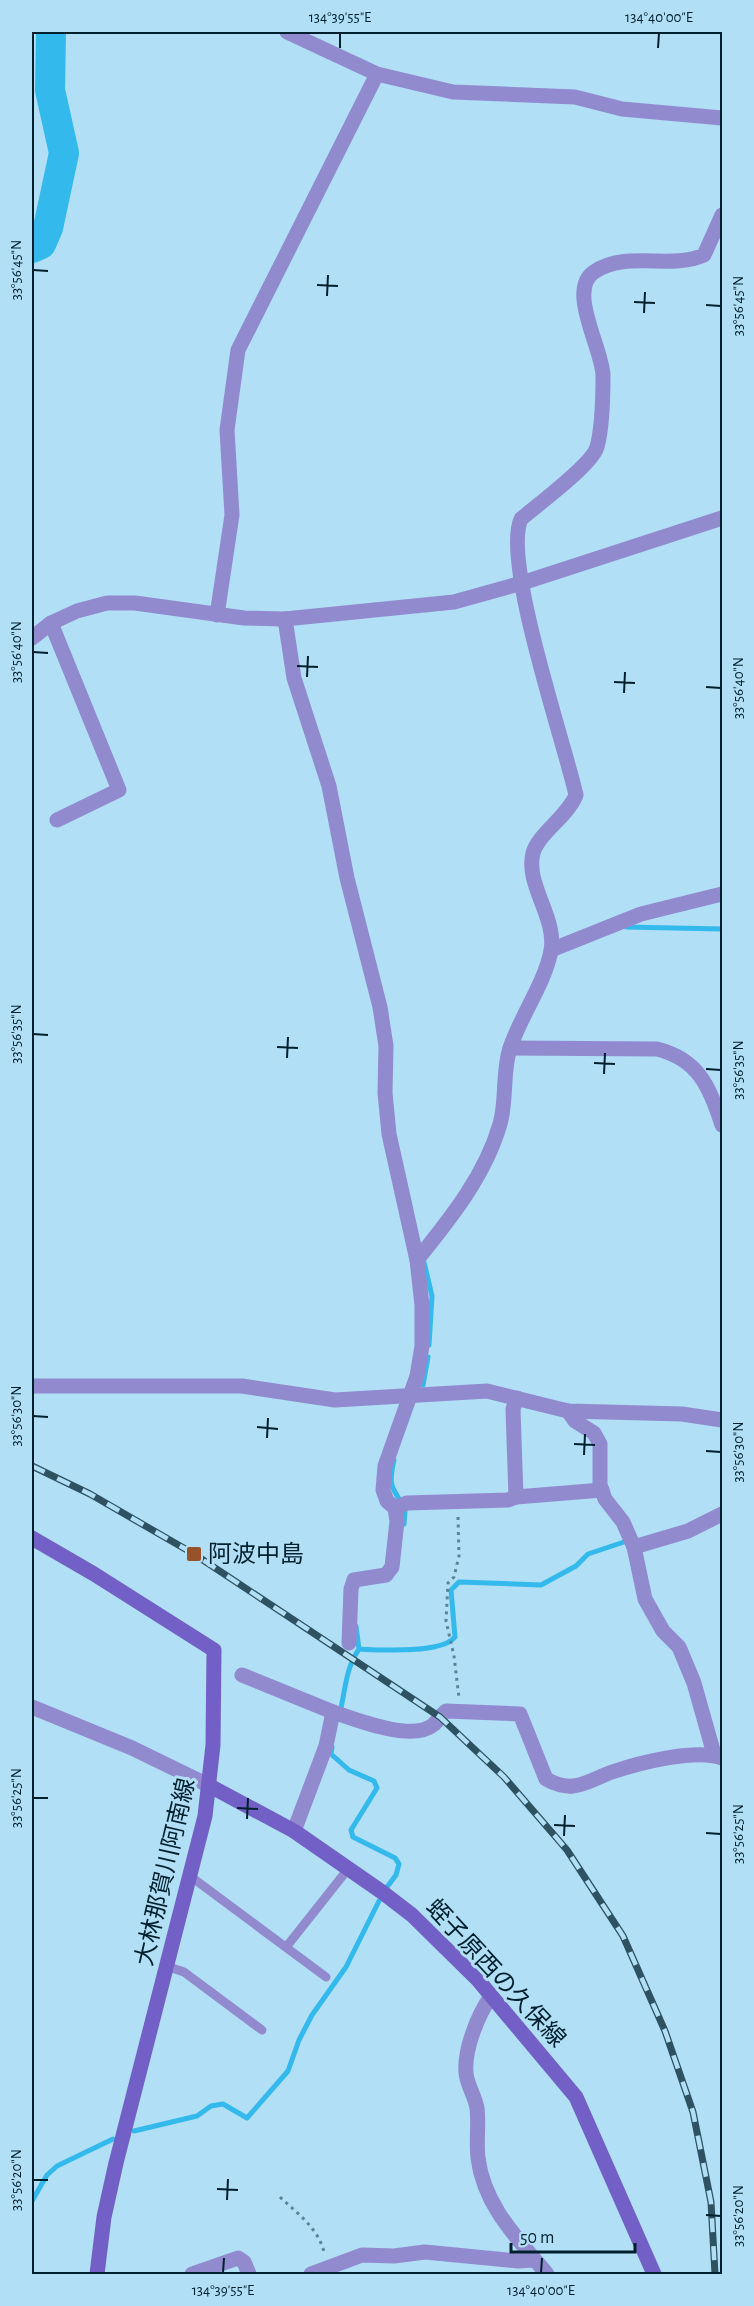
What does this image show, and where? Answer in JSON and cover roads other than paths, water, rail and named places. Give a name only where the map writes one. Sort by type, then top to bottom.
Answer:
[{"type":"main road","name":"大林那賀川阿南線","points":[[32,1538],[94,1574],[214,1650],[210,1786],[190,1876],[104,2217],[97,2274]]},
{"type":"main road","name":"蛭子原西の久保線","points":[[210,1786],[294,1831],[412,1915],[491,1996],[576,2097],[654,2274]]},
{"type":"street","points":[[287,32],[376,74],[453,92],[575,97],[622,109],[723,118]]},
{"type":"street","points":[[217,615],[232,515],[227,430],[238,350],[376,74]]},
{"type":"street","points":[[417,1260],[454,1214],[490,1151],[500,1122],[504,1070],[551,950],[547,916],[532,867],[534,851],[571,808],[576,795],[524,598],[516,530],[521,519],[586,463],[597,449],[603,374],[601,357],[583,300],[583,288],[591,273],[608,264],[658,260],[691,261],[704,255],[723,215]]},
{"type":"street","points":[[32,638],[51,623],[77,611],[107,603],[135,603],[217,615],[285,619],[454,602],[723,518]]},
{"type":"street","points":[[285,619],[294,678],[329,786],[348,878],[380,1006],[386,1046],[385,1093],[389,1134],[417,1260],[422,1305],[422,1346],[411,1396],[394,1435],[385,1466],[383,1490],[387,1501],[400,1506],[457,1501],[508,1500],[516,1497],[602,1490]]},
{"type":"street","points":[[51,623],[118,790],[57,820]]},
{"type":"street","points":[[551,950],[642,914],[723,894]]},
{"type":"street","points":[[514,1049],[657,1049],[677,1054],[717,1090],[723,1125]]},
{"type":"street","points":[[32,1386],[242,1386],[334,1400],[487,1391],[568,1411],[682,1414],[723,1420]]},
{"type":"street","points":[[516,1497],[513,1409],[517,1398]]},
{"type":"street","points":[[242,1675],[337,1713],[389,1729],[417,1731],[433,1725],[446,1711],[520,1714],[541,1769],[546,1779],[555,1785],[578,1785],[631,1765],[718,1756],[694,1683],[679,1647],[663,1631],[645,1599],[634,1547],[623,1522],[605,1499],[602,1490],[600,1444],[594,1433],[575,1421],[568,1411]]},
{"type":"street","points":[[349,1643],[351,1589],[354,1580],[386,1575],[392,1567],[400,1506]]},
{"type":"street","points":[[634,1547],[688,1531],[723,1514]]},
{"type":"street","points":[[32,1707],[132,1748],[210,1786]]},
{"type":"street","points":[[294,1831],[337,1713]]},
{"type":"street","points":[[491,1996],[483,2007],[467,2057],[466,2072],[477,2114],[479,2161],[490,2199],[499,2215],[547,2274]]},
{"type":"street","points":[[311,2274],[362,2255],[394,2256],[425,2252],[518,2261],[534,2260]]},
{"type":"street","points":[[192,2274],[238,2258],[244,2262],[249,2274]]},
{"type":"lane","points":[[287,1947],[348,1869]]},
{"type":"lane","points":[[190,1876],[326,1977]]},
{"type":"lane","points":[[166,1966],[184,1972],[262,2030]]},
{"type":"waterway","points":[[32,248],[41,244],[48,228],[64,153],[50,90],[51,32]]},
{"type":"waterway","points":[[626,927],[722,929]]},
{"type":"waterway","points":[[424,1262],[432,1296],[429,1345]]},
{"type":"waterway","points":[[423,1385],[428,1357]]},
{"type":"waterway","points":[[394,1460],[391,1478],[393,1488],[405,1511],[404,1524]]},
{"type":"waterway","points":[[359,1649],[424,1649],[448,1642],[455,1637],[451,1590],[459,1582],[541,1585],[576,1566],[588,1554],[624,1542]]},
{"type":"waterway","points":[[340,1712],[348,1672],[359,1649],[356,1626]]},
{"type":"waterway","points":[[332,1747],[331,1754],[349,1770],[374,1781],[377,1788],[351,1830],[353,1837],[395,1858],[399,1864],[396,1875],[387,1887]]},
{"type":"waterway","points":[[134,2131],[197,2116],[211,2106],[223,2104],[247,2118],[288,2071],[299,2040],[312,2015],[346,1967],[379,1901]]},
{"type":"waterway","points":[[32,2201],[47,2175],[57,2166],[113,2139]]},
{"type":"railway","points":[[32,1466],[90,1494],[194,1554],[440,1717],[504,1777],[567,1850],[623,1936],[665,2031],[693,2112],[711,2202],[715,2274]]},
{"type":"place","name":"阿波中島","points":[[194,1554]]}]
